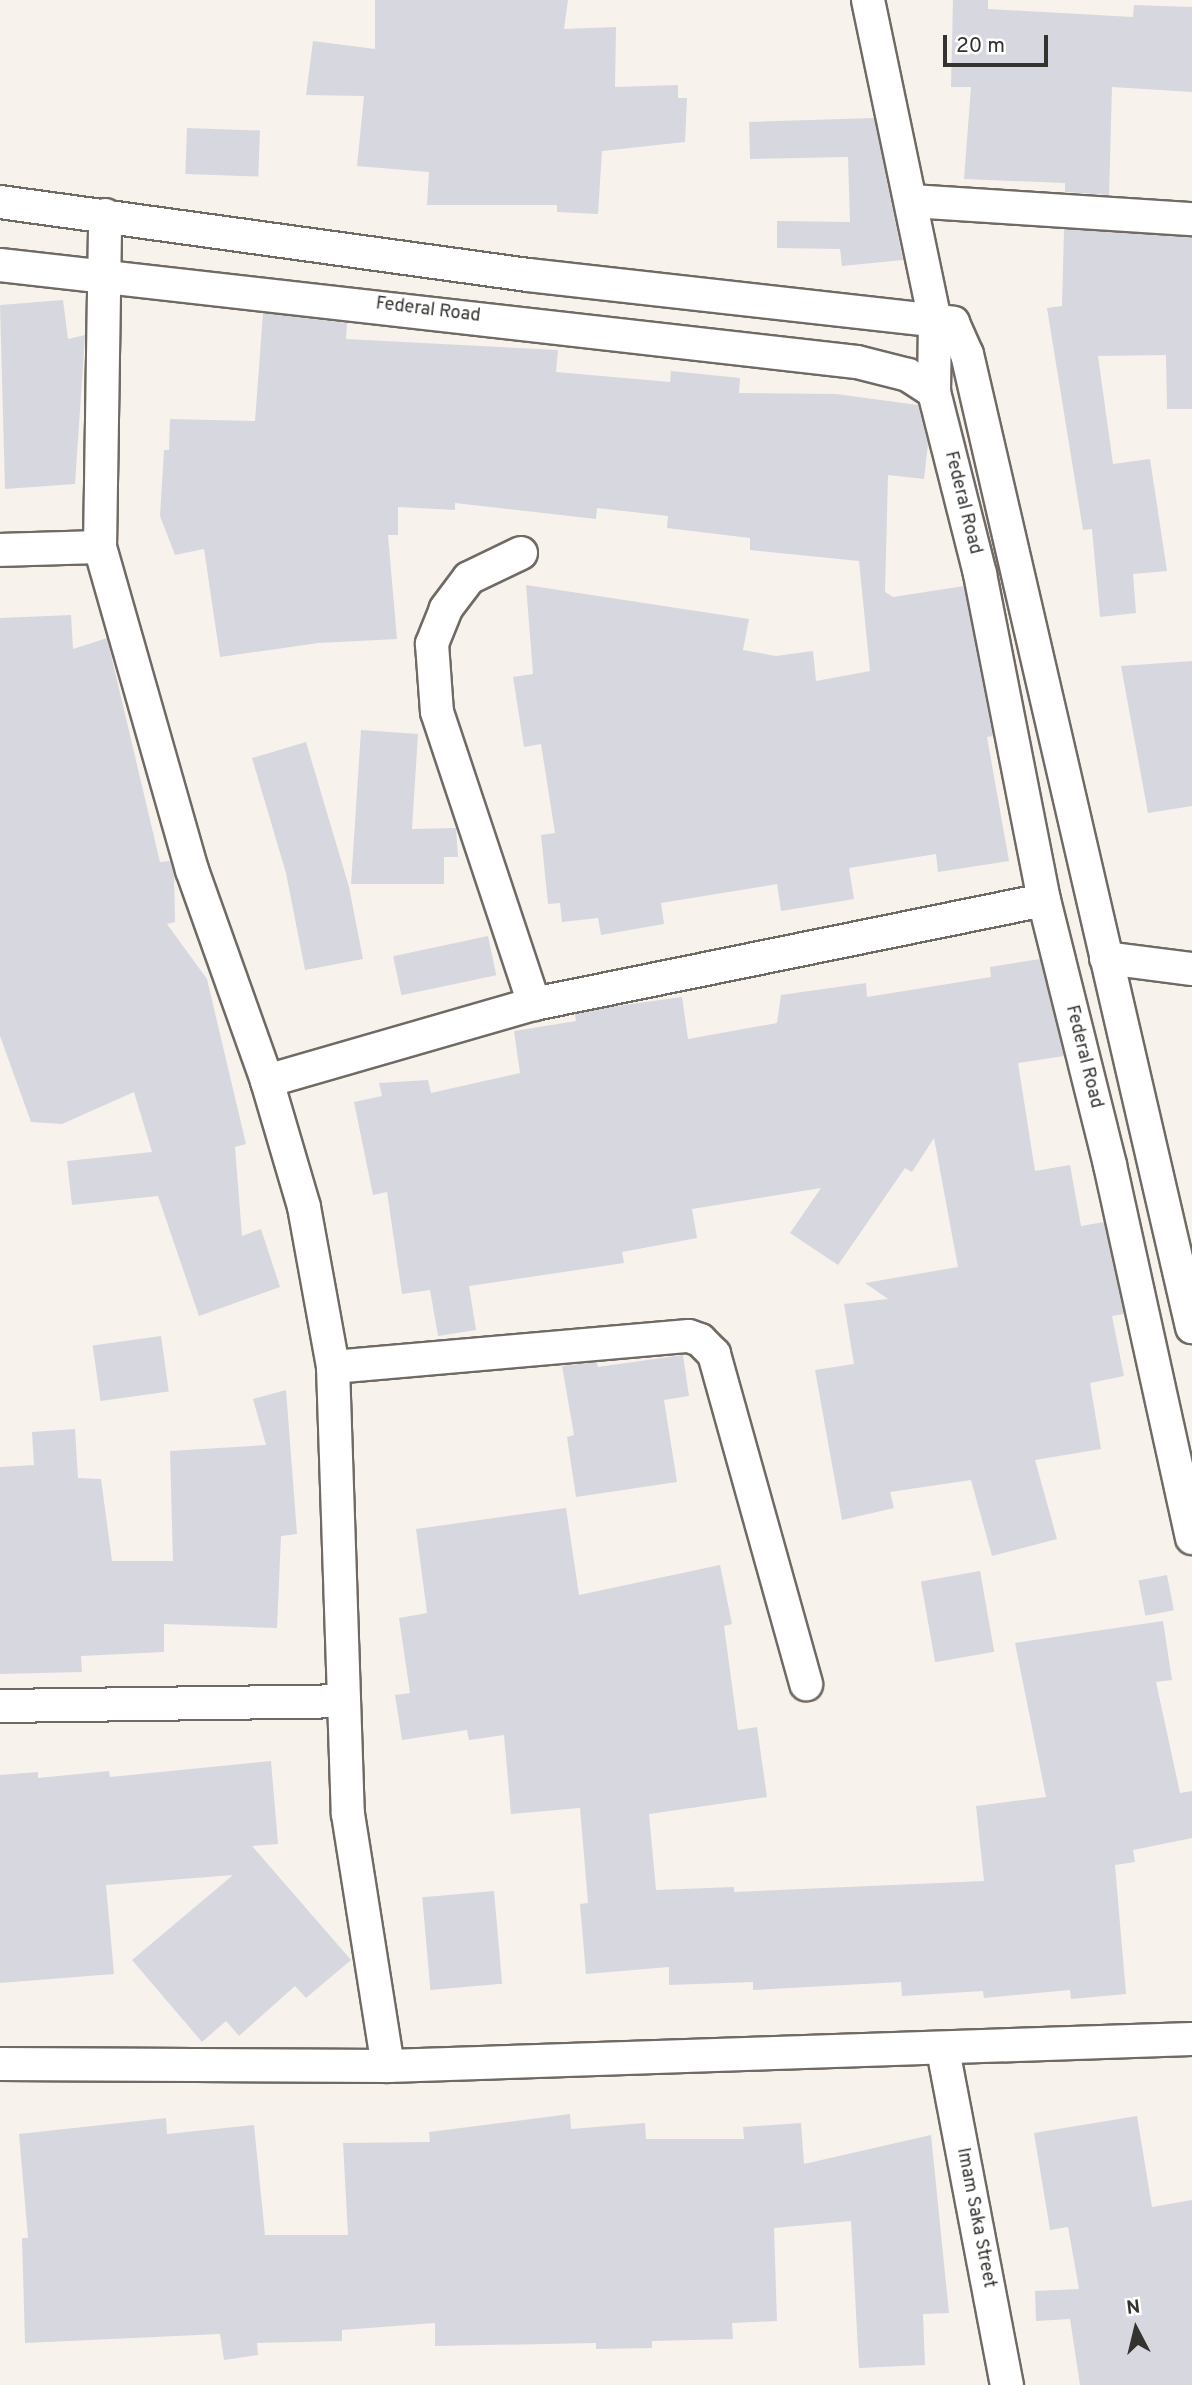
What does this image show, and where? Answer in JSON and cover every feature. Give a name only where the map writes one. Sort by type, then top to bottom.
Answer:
[{"type":"street","points":[[868,0],[935,321],[934,392]]},
{"type":"street","points":[[912,201],[1192,219]]},
{"type":"street","name":"Federal Road","points":[[0,202],[528,275],[953,323],[967,354],[1192,1327]]},
{"type":"street","points":[[105,215],[100,547],[192,870],[267,1081],[304,1207],[333,1367],[341,1701],[348,1814],[387,2066]]},
{"type":"street","name":"Federal Road","points":[[0,265],[857,362],[908,374],[934,392],[981,574],[1044,900],[1110,1165],[1192,1538]]},
{"type":"street","points":[[0,550],[100,547]]},
{"type":"street","points":[[521,553],[469,578],[446,609],[432,644],[437,712],[534,1004]]},
{"type":"street","points":[[267,1081],[534,1004],[1044,900]]},
{"type":"street","points":[[1106,958],[1192,969]]},
{"type":"street","points":[[333,1367],[690,1336],[701,1340],[714,1354],[806,1684]]},
{"type":"street","points":[[0,1706],[341,1701]]},
{"type":"street","points":[[0,2064],[387,2066],[943,2050],[1192,2039]]},
{"type":"street","name":"Imam Saka Street","points":[[943,2050],[998,2385]]},
{"type":"building","points":[[375,0],[568,0],[564,29],[616,27],[615,87],[678,85],[678,98],[687,98],[685,142],[602,151],[598,214],[557,212],[557,205],[427,205],[429,172],[357,166],[364,96],[306,95],[313,41],[375,49]]},
{"type":"building","points":[[953,0],[988,0],[988,9],[1133,17],[1134,5],[1192,7],[1192,92],[1112,87],[1109,195],[1065,192],[1065,183],[964,179],[971,87],[951,87]]},
{"type":"building","points":[[874,118],[903,260],[842,266],[840,249],[777,248],[777,221],[850,222],[848,157],[750,159],[749,122]]},
{"type":"building","points":[[187,128],[260,131],[258,177],[185,174]]},
{"type":"building","points":[[1064,229],[1192,237],[1192,409],[1167,409],[1166,355],[1098,356],[1113,464],[1150,459],[1167,571],[1133,574],[1136,613],[1100,617],[1092,529],[1083,530],[1047,308],[1062,306]]},
{"type":"building","points":[[63,300],[68,339],[85,335],[75,484],[5,489],[0,305]]},
{"type":"building","points":[[263,313],[347,323],[346,339],[558,350],[556,372],[670,382],[671,371],[740,378],[739,393],[836,394],[918,405],[928,444],[924,479],[888,475],[885,592],[893,597],[964,586],[993,736],[987,737],[1009,861],[938,872],[936,854],[849,868],[854,899],[781,911],[777,884],[661,903],[664,924],[601,935],[598,918],[562,922],[560,903],[548,904],[541,835],[555,833],[541,744],[524,747],[513,677],[533,674],[526,585],[749,619],[743,650],[776,656],[813,651],[816,681],[870,671],[859,561],[750,550],[750,538],[667,528],[668,516],[597,508],[596,519],[455,503],[455,510],[398,507],[398,535],[388,535],[397,639],[318,643],[220,657],[204,549],[175,555],[160,516],[164,450],[169,450],[170,419],[255,421]]},
{"type":"building","points":[[71,615],[73,649],[107,638],[160,862],[170,861],[174,873],[175,922],[167,924],[207,979],[246,1144],[235,1147],[242,1236],[261,1229],[280,1287],[199,1316],[158,1196],[72,1205],[67,1161],[152,1152],[134,1092],[62,1124],[31,1122],[0,1036],[0,618]]},
{"type":"building","points":[[1192,661],[1192,806],[1148,813],[1121,666]]},
{"type":"building","points":[[361,730],[418,734],[412,829],[456,828],[458,857],[444,857],[444,884],[351,884]]},
{"type":"building","points":[[306,742],[349,887],[363,959],[305,970],[286,873],[252,758]]},
{"type":"building","points":[[488,936],[496,975],[401,995],[393,956]]},
{"type":"building","points":[[1040,959],[1064,1056],[1018,1063],[1035,1171],[1070,1165],[1081,1226],[1104,1222],[1124,1314],[1112,1316],[1124,1376],[1090,1383],[1101,1449],[1035,1460],[1057,1539],[992,1556],[971,1480],[890,1492],[894,1508],[842,1520],[815,1370],[854,1364],[844,1304],[888,1299],[865,1283],[958,1267],[934,1138],[912,1172],[905,1168],[838,1265],[790,1233],[821,1188],[692,1209],[697,1238],[622,1252],[624,1263],[469,1286],[476,1330],[438,1336],[430,1290],[402,1294],[387,1192],[373,1195],[354,1102],[382,1096],[379,1083],[428,1080],[431,1093],[520,1073],[514,1031],[576,1021],[575,1014],[609,1007],[682,997],[688,1039],[777,1023],[781,995],[866,983],[867,997],[991,977],[990,967]]},
{"type":"building","points":[[161,1336],[169,1391],[100,1401],[93,1346]]},
{"type":"building","points":[[683,1355],[689,1396],[664,1400],[677,1482],[576,1497],[567,1437],[574,1435],[562,1366],[597,1362],[598,1367]]},
{"type":"building","points":[[286,1390],[297,1534],[281,1536],[277,1628],[164,1624],[164,1652],[81,1656],[82,1672],[0,1674],[0,1467],[34,1465],[32,1432],[75,1429],[78,1478],[101,1479],[112,1561],[173,1561],[170,1451],[266,1445],[253,1399]]},
{"type":"building","points":[[566,1508],[579,1595],[720,1565],[732,1624],[724,1626],[738,1730],[757,1727],[767,1797],[649,1814],[656,1890],[734,1887],[734,1892],[984,1881],[976,1806],[1046,1797],[1015,1643],[1163,1621],[1172,1680],[1156,1682],[1180,1793],[1192,1791],[1192,1838],[1133,1850],[1135,1862],[1115,1865],[1126,1994],[1071,1999],[1070,1990],[984,1998],[983,1991],[902,1996],[901,1982],[753,1990],[753,1982],[669,1985],[669,1967],[586,1974],[580,1904],[588,1903],[580,1808],[511,1814],[504,1735],[469,1740],[467,1730],[402,1740],[395,1695],[410,1693],[399,1618],[427,1613],[416,1529]]},
{"type":"building","points":[[980,1571],[994,1652],[935,1662],[921,1581]]},
{"type":"building","points":[[1167,1575],[1174,1610],[1145,1616],[1139,1581]]},
{"type":"building","points":[[271,1761],[278,1844],[252,1846],[351,1960],[306,1998],[295,1986],[239,2036],[226,2021],[202,2042],[132,1960],[233,1875],[106,1885],[114,1974],[0,1983],[0,1775],[38,1772],[38,1778],[109,1771],[110,1777]]},
{"type":"building","points":[[494,1891],[502,1984],[430,1990],[422,1897]]},
{"type":"building","points":[[570,2114],[571,2129],[645,2123],[646,2139],[744,2139],[743,2127],[801,2123],[804,2164],[931,2135],[949,2313],[923,2314],[925,2365],[859,2368],[851,2221],[774,2228],[777,2321],[732,2323],[733,2339],[652,2341],[652,2348],[596,2349],[596,2343],[435,2346],[435,2323],[342,2330],[342,2341],[257,2343],[258,2355],[224,2360],[220,2334],[25,2343],[22,2238],[28,2238],[19,2134],[166,2118],[167,2134],[254,2125],[265,2235],[348,2235],[343,2143],[430,2142],[429,2132]]},
{"type":"building","points":[[1137,2116],[1152,2207],[1192,2200],[1192,2385],[1080,2385],[1070,2319],[1036,2321],[1035,2291],[1079,2289],[1068,2227],[1050,2230],[1034,2133]]}]
